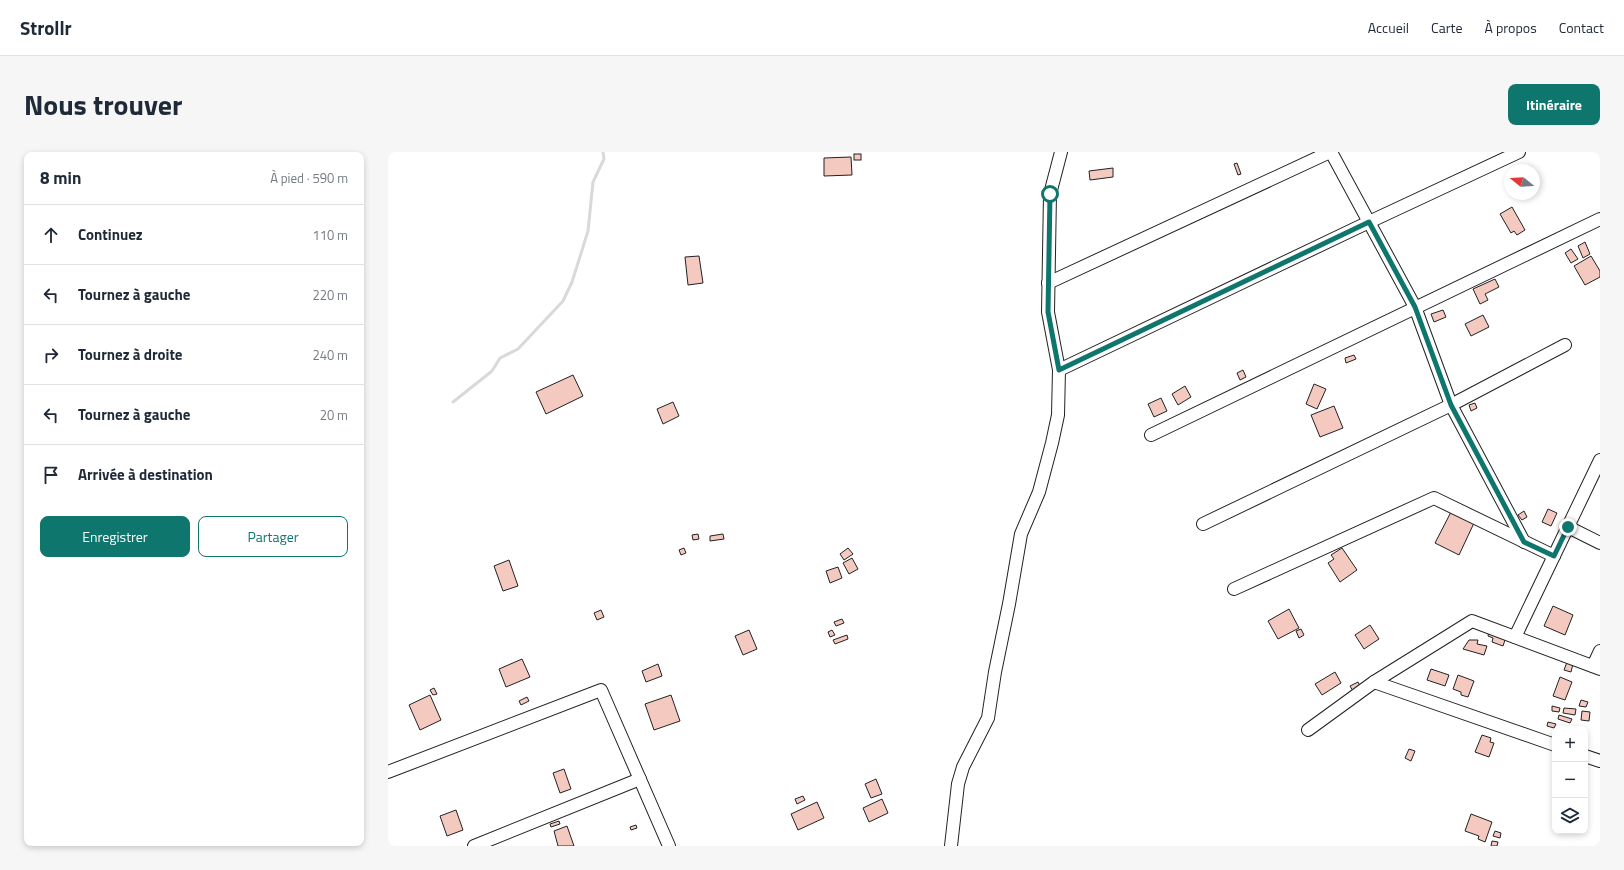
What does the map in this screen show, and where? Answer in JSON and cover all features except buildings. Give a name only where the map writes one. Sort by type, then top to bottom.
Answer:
[{"type":"street","points":[[951,846],[958,784],[963,767],[988,718],[994,672],[1009,604],[1021,534],[1039,492],[1058,415],[1059,370],[1048,312],[1048,283],[1050,194],[1061,152]]},
{"type":"street","points":[[1048,283],[1331,152],[1415,307],[1451,405],[1524,542]]},
{"type":"street","points":[[1059,370],[1519,152]]},
{"type":"street","points":[[1151,435],[1600,219]]},
{"type":"street","points":[[1203,524],[1451,405],[1565,345]]},
{"type":"street","points":[[1515,637],[1600,460]]},
{"type":"street","points":[[1234,589],[1434,498],[1554,556]]},
{"type":"street","points":[[1568,527],[1600,543]]},
{"type":"street","points":[[1308,730],[1374,682],[1472,621],[1596,667],[1600,651]]},
{"type":"street","points":[[1374,682],[1552,744]]},
{"type":"street","points":[[388,772],[601,690],[669,846]]},
{"type":"street","points":[[1588,757],[1600,761]]},
{"type":"street","points":[[474,846],[640,779]]},
{"type":"waterway","points":[[453,402],[492,371],[500,358],[518,349],[563,301],[572,282],[588,231],[593,182],[604,159],[603,152]]},
{"type":"route","points":[[1050,194],[1048,312],[1059,370],[1369,222],[1415,307],[1451,405],[1524,542],[1554,556],[1568,527]]}]
